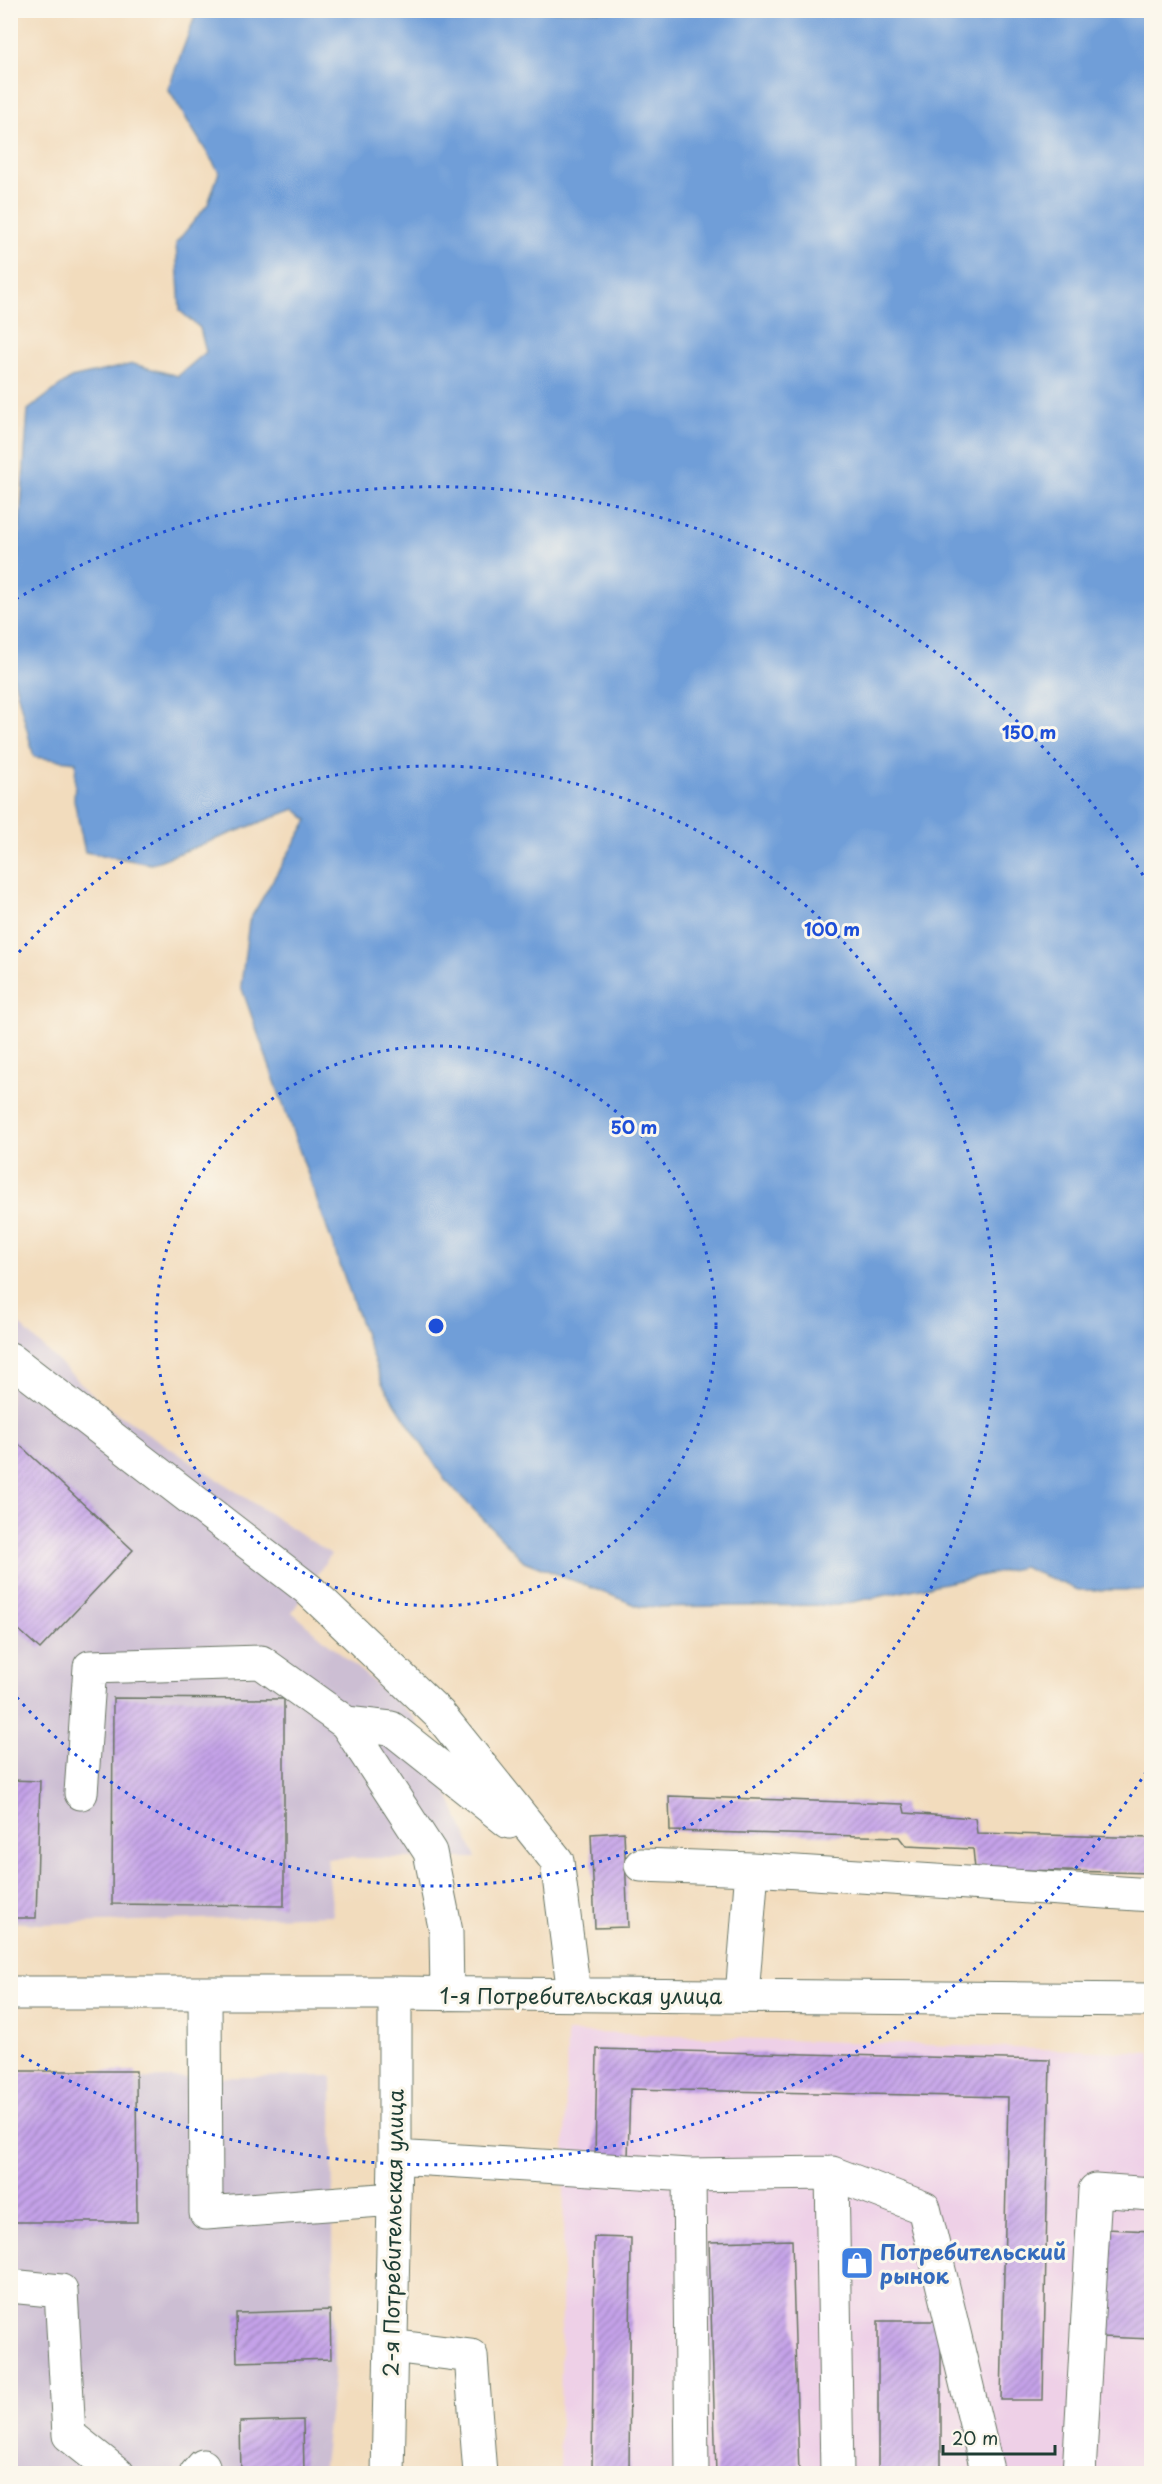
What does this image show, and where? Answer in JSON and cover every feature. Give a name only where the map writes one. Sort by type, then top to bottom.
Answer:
[{"type":"street","points":[[10,1359],[308,1589],[439,1714],[557,1861],[574,1994]]},
{"type":"street","points":[[81,1794],[90,1667],[261,1662],[346,1723],[430,1852],[446,1932],[447,1994]]},
{"type":"street","points":[[346,1723],[391,1728],[557,1861]]},
{"type":"street","points":[[641,1865],[752,1869],[1152,1895]]},
{"type":"street","points":[[742,1996],[752,1869]]},
{"type":"street","name":"1-я Потребительская улица","points":[[10,1993],[574,1994],[1152,2000]]},
{"type":"street","points":[[205,1993],[206,2213],[394,2199]]},
{"type":"street","name":"2-я Потребительская улица","points":[[388,2474],[395,2157],[395,1993]]},
{"type":"street","points":[[395,2157],[689,2175],[832,2172],[924,2208],[988,2474]]},
{"type":"street","points":[[832,2172],[837,2474]]},
{"type":"street","points":[[689,2175],[692,2474]]},
{"type":"street","points":[[1079,2474],[1095,2190],[1152,2194]]},
{"type":"street","points":[[10,2286],[61,2291],[69,2435],[118,2474]]},
{"type":"street","points":[[391,2346],[471,2356],[480,2474]]},
{"type":"shaded area","points":[[10,1316],[103,1404],[331,1554],[292,1612],[413,1716],[476,1858],[327,1858],[333,1915],[39,1924],[11,1922]]},
{"type":"shaded area","name":"Потребительский рынок","points":[[567,2032],[1151,2053],[1151,2473],[559,2474]]},
{"type":"shaded area","points":[[332,2076],[334,2373],[322,2473],[11,2473],[10,2080]]},
{"type":"water","points":[[197,11],[1151,11],[1151,1590],[1078,1590],[1023,1567],[838,1605],[641,1607],[524,1561],[445,1480],[382,1383],[241,986],[249,921],[308,820],[295,809],[151,864],[85,852],[74,800],[76,762],[34,757],[10,664],[28,410],[71,378],[133,364],[178,376],[206,352],[200,328],[180,311],[176,243],[208,204],[219,172],[168,89]]},
{"type":"building","points":[[10,1436],[133,1550],[40,1649],[10,1622]]},
{"type":"building","points":[[113,1698],[284,1699],[284,1906],[112,1904]]},
{"type":"building","points":[[10,1780],[40,1781],[36,1918],[10,1918]]},
{"type":"building","points":[[669,1796],[903,1804],[905,1813],[975,1818],[977,1833],[1152,1838],[1152,1873],[975,1869],[973,1849],[906,1846],[899,1837],[670,1831]]},
{"type":"building","points":[[624,1832],[628,1927],[595,1928],[591,1834]]},
{"type":"building","points":[[597,2049],[1050,2060],[1043,2400],[1001,2400],[1008,2097],[630,2089],[628,2159],[595,2158]]},
{"type":"building","points":[[10,2071],[136,2071],[137,2222],[10,2222]]},
{"type":"building","points":[[1105,2229],[1152,2231],[1152,2339],[1101,2337]]},
{"type":"building","points":[[594,2237],[631,2238],[629,2474],[592,2474]]},
{"type":"building","points":[[792,2240],[799,2474],[716,2474],[709,2242]]},
{"type":"building","points":[[330,2310],[331,2359],[237,2362],[236,2313]]},
{"type":"building","points":[[878,2321],[941,2321],[941,2474],[878,2474]]},
{"type":"building","points":[[303,2420],[304,2474],[241,2474],[240,2422]]},
{"type":"place","name":"Потребительский рынок","points":[[857,2263]]}]
